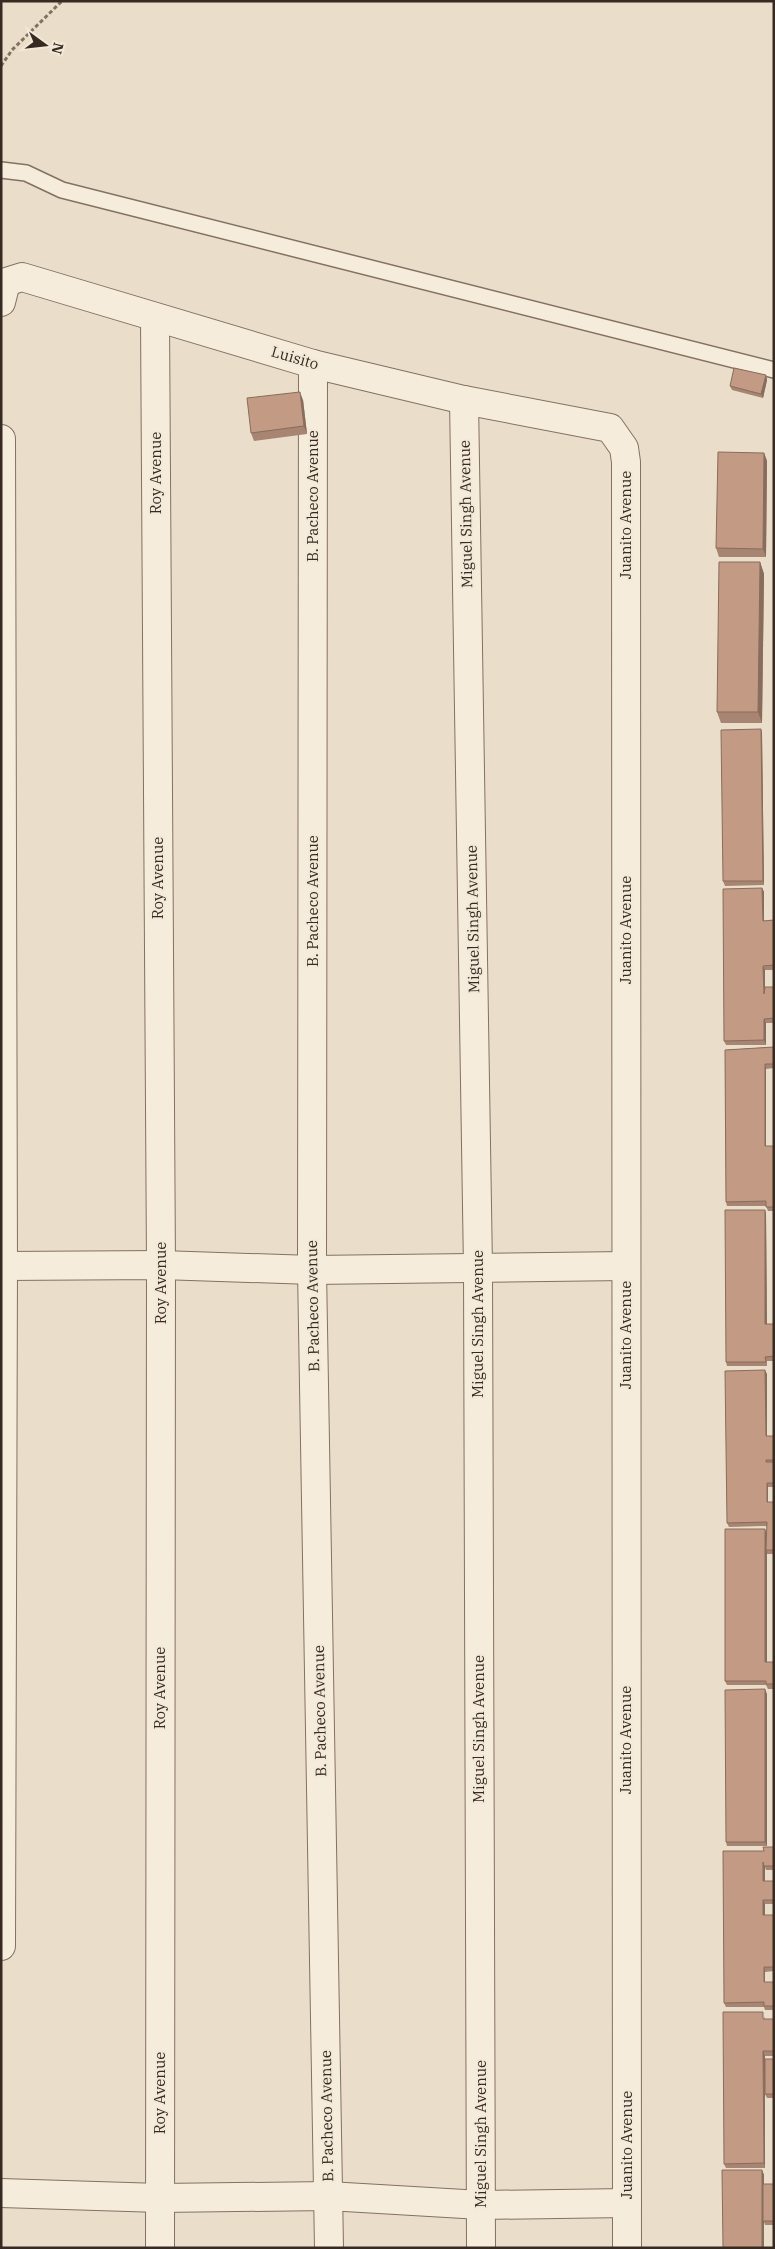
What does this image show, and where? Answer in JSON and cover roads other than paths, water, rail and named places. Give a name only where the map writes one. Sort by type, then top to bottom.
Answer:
[{"type":"street","name":"Luisito","points":[[1,302],[6,282],[22,277],[313,364],[464,400],[610,428]]},
{"type":"street","name":"Roy Avenue","points":[[155,318],[161,1265],[160,2248]]},
{"type":"street","name":"B. Pacheco Avenue","points":[[313,364],[312,1270],[328,2248]]},
{"type":"street","name":"Miguel Singh Avenue","points":[[464,400],[478,1268],[481,2248]]},
{"type":"street","name":"Juanito Avenue","points":[[610,428],[624,448],[626,462],[627,2248]]},
{"type":"street","points":[[1,439],[3,1266],[1,1946]]},
{"type":"street","points":[[3,1266],[161,1265],[312,1270],[626,1266]]},
{"type":"street","points":[[1,2192],[160,2198],[328,2196],[481,2205],[627,2203]]},
{"type":"lane","points":[[1,170],[26,173],[62,190],[123,204],[208,228],[774,370]]}]
